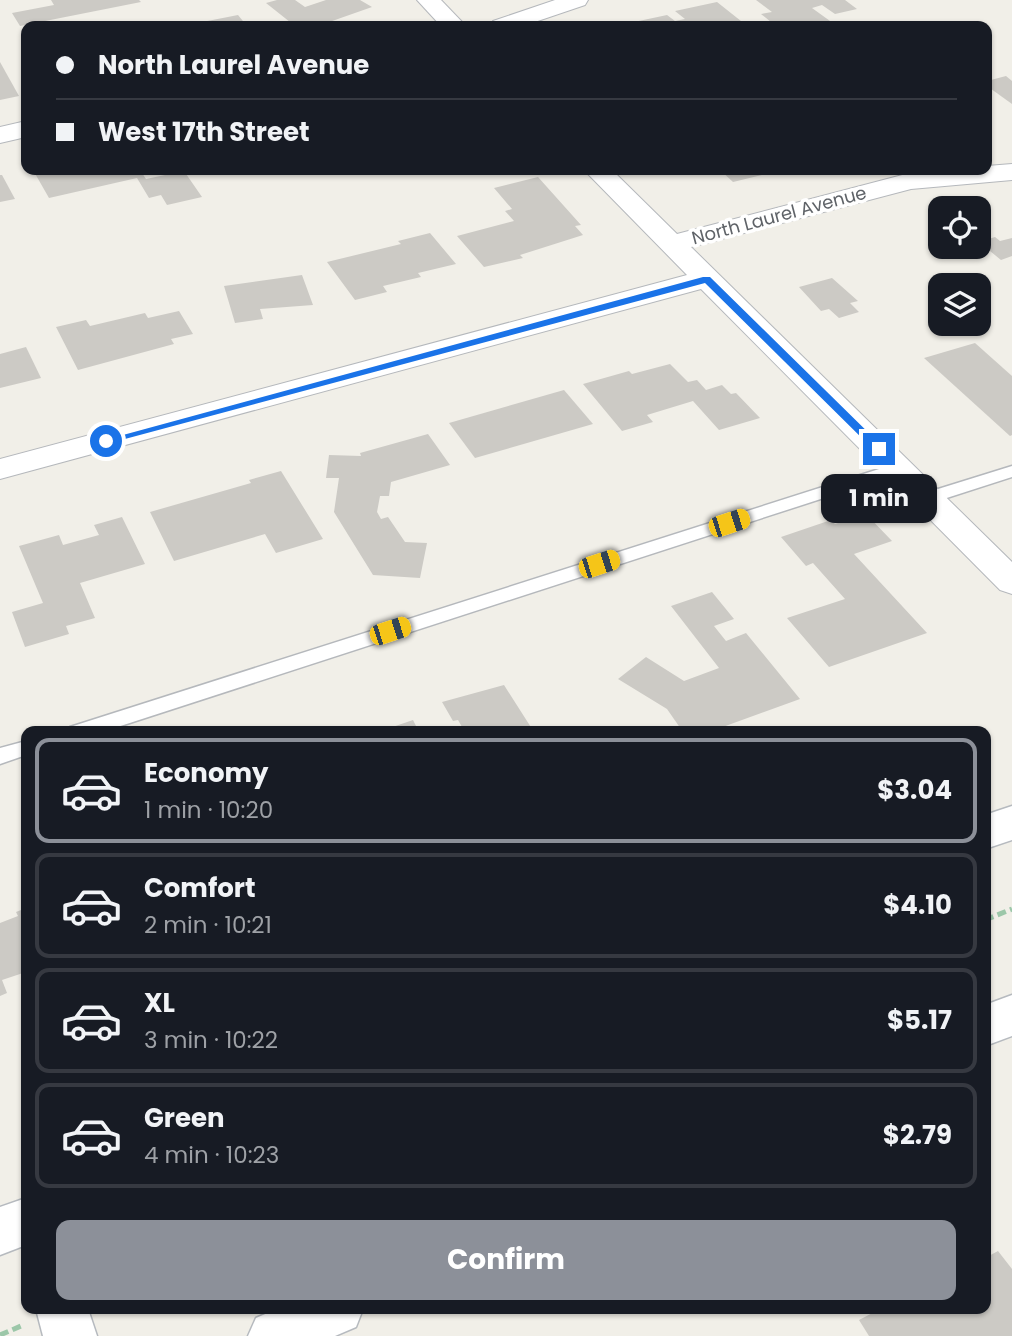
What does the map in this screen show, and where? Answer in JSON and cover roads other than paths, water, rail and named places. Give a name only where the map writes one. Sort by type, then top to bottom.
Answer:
[{"type":"main road","points":[[991,831],[1012,822]]},
{"type":"main road","points":[[991,1024],[1012,1015]]},
{"type":"main road","points":[[0,1231],[21,1223]]},
{"type":"main road","points":[[63,1314],[70,1336]]},
{"type":"main road","points":[[275,1336],[326,1314]]},
{"type":"street","points":[[428,0],[449,21]]},
{"type":"street","points":[[516,21],[577,0]]},
{"type":"street","points":[[0,135],[21,130]]},
{"type":"street","name":"North Laurel Avenue","points":[[992,174],[1012,172]]},
{"type":"street","points":[[602,175],[1012,582]]},
{"type":"street","name":"North Laurel Avenue","points":[[671,244],[911,181],[978,175]]},
{"type":"street","points":[[0,469],[706,279]]},
{"type":"lane","points":[[96,726],[898,468]]},
{"type":"lane","points":[[928,498],[1012,471]]},
{"type":"lane","points":[[0,756],[21,750]]}]
